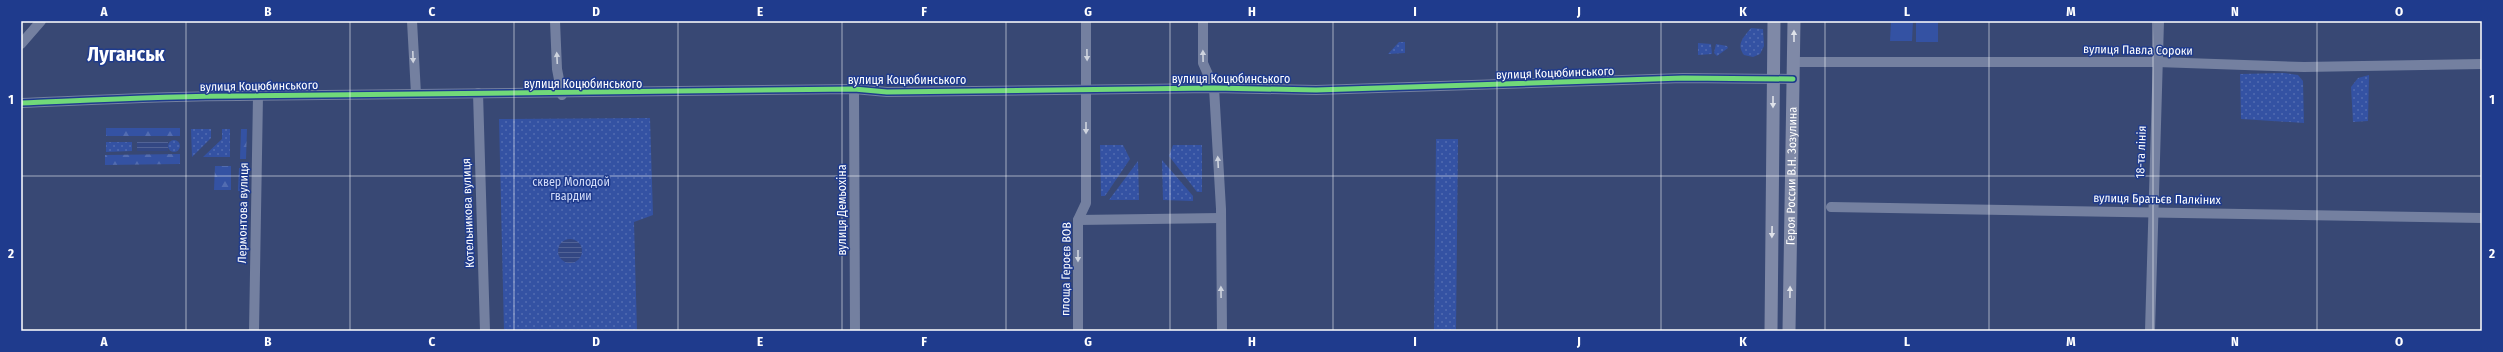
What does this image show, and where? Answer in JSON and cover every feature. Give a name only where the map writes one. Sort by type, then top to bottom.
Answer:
[{"type":"main road","name":"Героя России В.Н. Зозулина","points":[[1771,331],[1774,21]]},
{"type":"main road","name":"Героя России В.Н. Зозулина","points":[[1789,331],[1794,21]]},
{"type":"street","points":[[21,44],[41,21]]},
{"type":"street","points":[[412,21],[416,94]]},
{"type":"street","points":[[555,21],[557,69],[562,95]]},
{"type":"street","name":"площа Героєв ВОВ","points":[[1078,331],[1078,220],[1086,203],[1086,21]]},
{"type":"street","points":[[1202,21],[1204,63],[1214,88],[1221,218],[1222,331]]},
{"type":"street","name":"18-та лінія","points":[[2150,331],[2152,212],[2159,21]]},
{"type":"street","name":"вулиця Павла Сороки","points":[[1793,62],[2157,62],[2304,67],[2482,64]]},
{"type":"street","name":"вулиця Коцюбинського","points":[[21,103],[258,96],[478,93],[562,95],[854,89],[887,92],[1214,88],[1324,90],[1683,78],[1793,78]]},
{"type":"street","name":"вулиця Демьохіна","points":[[854,89],[855,331]]},
{"type":"street","name":"Котельникова вулиця","points":[[478,93],[485,331]]},
{"type":"street","name":"Лермонтова вулиця","points":[[254,331],[258,96]]},
{"type":"street","name":"вулиця Братьєв Палкіних","points":[[1831,207],[2482,218]]},
{"type":"street","points":[[1078,220],[1221,218]]},
{"type":"green space","points":[[1891,21],[1913,21],[1912,41],[1890,41]]},
{"type":"green space","points":[[1916,21],[1938,21],[1938,42],[1916,42]]},
{"type":"green space","points":[[1751,28],[1763,29],[1764,46],[1760,54],[1753,57],[1744,55],[1741,48],[1745,35]]},
{"type":"green space","points":[[1399,42],[1405,42],[1405,53],[1388,54]]},
{"type":"green space","points":[[1698,43],[1711,44],[1712,54],[1698,55]]},
{"type":"green space","points":[[1716,44],[1727,46],[1728,48],[1717,56],[1714,53]]},
{"type":"green space","points":[[2284,73],[2298,75],[2303,81],[2304,123],[2241,119],[2240,74]]},
{"type":"green space","points":[[2369,75],[2368,121],[2353,122],[2351,87],[2358,78]]},
{"type":"green space","name":"сквер Молодой гвардии","points":[[650,118],[653,215],[634,222],[637,331],[504,331],[499,119]]},
{"type":"green space","points":[[106,128],[180,128],[180,136],[106,136]]},
{"type":"green space","points":[[191,129],[211,129],[211,138],[192,157]]},
{"type":"green space","points":[[222,129],[230,129],[230,157],[203,157],[222,139]]},
{"type":"green space","points":[[241,129],[247,129],[246,159],[240,159]]},
{"type":"green space","points":[[1436,139],[1458,139],[1456,331],[1434,331]]},
{"type":"green space","points":[[174,140],[178,142],[180,146],[178,150],[174,152],[170,150],[168,146],[170,142]]},
{"type":"green space","points":[[106,142],[132,142],[132,151],[106,152]]},
{"type":"green space","points":[[1100,145],[1123,145],[1130,159],[1105,196],[1101,196]]},
{"type":"green space","points":[[1173,145],[1202,145],[1202,192],[1197,192],[1169,156]]},
{"type":"green space","points":[[180,154],[180,164],[105,165],[105,155]]},
{"type":"green space","points":[[1162,160],[1193,196],[1193,201],[1163,200]]},
{"type":"green space","points":[[1138,161],[1139,200],[1109,200]]},
{"type":"green space","points":[[215,166],[231,166],[231,190],[214,190]]},
{"type":"green space","points":[[239,168],[245,168],[244,191],[238,191]]},
{"type":"shaded area","points":[[137,142],[168,142],[168,151],[137,151]]},
{"type":"shaded area","points":[[570,239],[578,243],[582,251],[578,259],[570,263],[562,259],[558,251],[562,243]]},
{"type":"cycle path","points":[[21,103],[212,96],[546,94],[854,89],[887,92],[1214,88],[1316,90],[1683,78],[1793,79]]},
{"type":"district","name":"Луганськ","points":[[126,54]]}]
